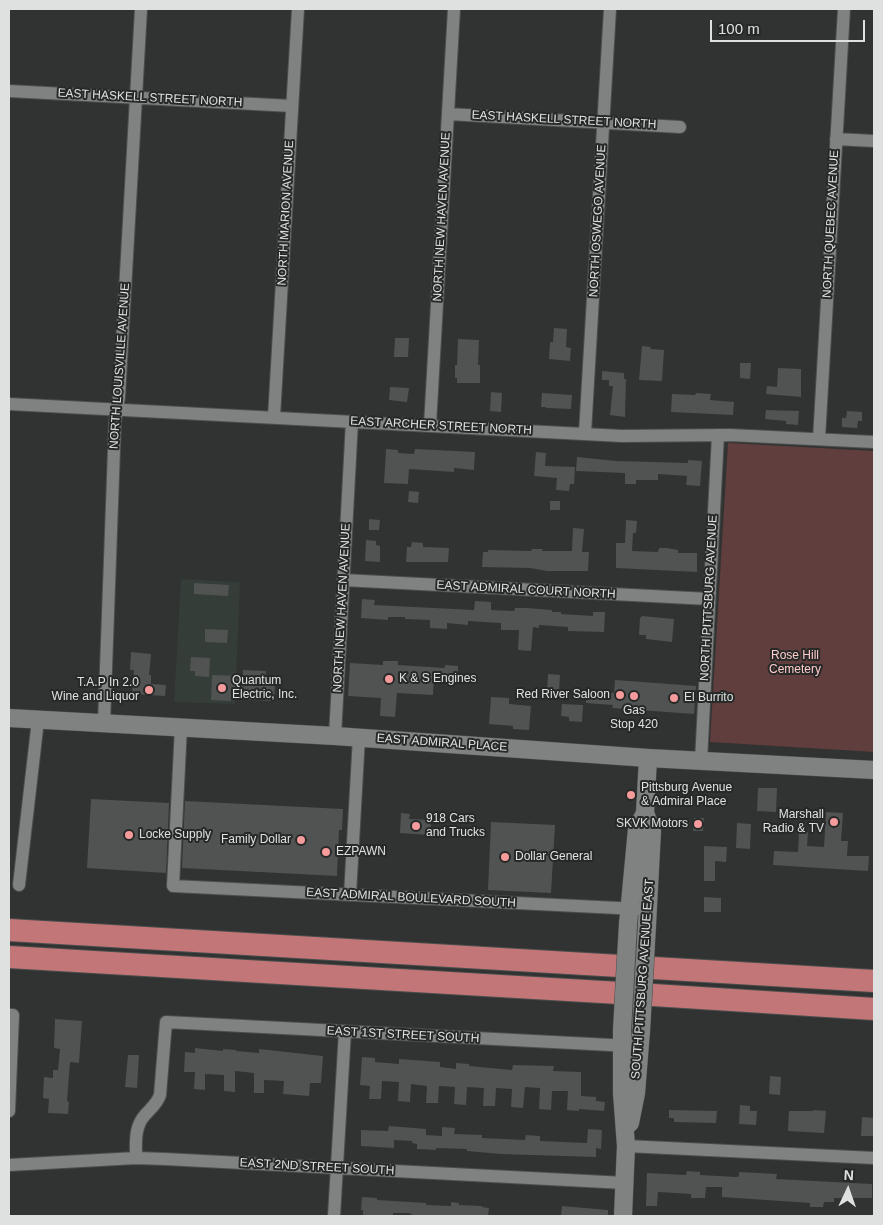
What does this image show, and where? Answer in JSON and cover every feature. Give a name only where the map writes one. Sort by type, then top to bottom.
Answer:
[{"type":"highway","points":[[9,930],[874,981]]},
{"type":"highway","points":[[9,957],[653,994],[874,1009]]},
{"type":"main road","name":"EAST ADMIRAL PLACE","points":[[9,718],[335,736],[648,758],[874,770]]},
{"type":"main road","name":"SOUTH PITTSBURG AVENUE EAST","points":[[623,1216],[626,1146],[622,1093],[622,1038],[628,916],[637,829],[644,814],[648,758]]},
{"type":"main road","name":"SOUTH PITTSBURG AVENUE EAST","points":[[626,1146],[636,1093],[648,918],[652,831],[644,814]]},
{"type":"street","name":"NORTH LOUISVILLE AVENUE","points":[[104,723],[115,422],[141,9]]},
{"type":"street","name":"NORTH MARION AVENUE","points":[[274,417],[298,9]]},
{"type":"street","name":"NORTH NEW HAVEN AVENUE","points":[[430,425],[454,9]]},
{"type":"street","name":"NORTH OSWEGO AVENUE","points":[[585,433],[610,9]]},
{"type":"street","name":"NORTH QUEBEC AVENUE","points":[[819,438],[844,9]]},
{"type":"street","name":"EAST HASKELL STREET NORTH","points":[[9,91],[292,106]]},
{"type":"street","name":"EAST HASKELL STREET NORTH","points":[[448,114],[680,127]]},
{"type":"street","points":[[836,139],[874,141]]},
{"type":"street","name":"EAST ARCHER STREET NORTH","points":[[9,404],[585,433],[819,438],[874,442]]},
{"type":"street","name":"NORTH NEW HAVEN AVENUE","points":[[335,736],[352,421]]},
{"type":"street","name":"NORTH PITTSBURG AVENUE","points":[[701,761],[718,435]]},
{"type":"street","name":"EAST ADMIRAL COURT NORTH","points":[[343,580],[709,599]]},
{"type":"street","points":[[20,885],[38,720]]},
{"type":"street","name":"EAST ADMIRAL BOULEVARD SOUTH","points":[[181,727],[173,886],[350,895],[648,918]]},
{"type":"street","points":[[350,895],[359,738]]},
{"type":"street","points":[[9,1112],[11,1015]]},
{"type":"street","name":"EAST 1ST STREET SOUTH","points":[[136,1158],[138,1126],[160,1096],[166,1022],[345,1031],[641,1039]]},
{"type":"street","points":[[334,1216],[345,1031]]},
{"type":"street","points":[[626,1146],[874,1158]]},
{"type":"street","name":"EAST 2ND STREET SOUTH","points":[[9,1165],[136,1158],[625,1183]]},
{"type":"shaded area","name":"Quantum Electric, Inc.","points":[[181,579],[240,582],[235,704],[174,702]]},
{"type":"green space","name":"Rose Hill Cemetery","points":[[728,443],[874,451],[874,752],[710,742]]},
{"type":"building","points":[[554,328],[567,329],[566,347],[571,348],[570,361],[549,359],[550,342],[553,342]]},
{"type":"building","points":[[395,338],[409,338],[408,357],[394,357]]},
{"type":"building","points":[[458,339],[479,340],[478,365],[480,365],[480,383],[457,383],[455,365],[457,365]]},
{"type":"building","points":[[642,346],[651,347],[650,349],[664,350],[662,381],[639,380]]},
{"type":"building","points":[[740,363],[751,363],[750,379],[740,378]]},
{"type":"building","points":[[778,368],[801,369],[801,397],[766,394],[767,386],[777,387]]},
{"type":"building","points":[[602,371],[624,373],[624,379],[626,379],[625,417],[610,415],[613,386],[609,386],[609,380],[602,380]]},
{"type":"building","points":[[390,387],[409,388],[407,402],[389,400]]},
{"type":"building","points":[[491,392],[502,393],[501,412],[490,411]]},
{"type":"building","points":[[542,393],[572,395],[571,409],[541,407]]},
{"type":"building","points":[[696,393],[711,394],[710,400],[734,402],[733,415],[671,412],[672,394],[695,395]]},
{"type":"building","points":[[766,410],[799,411],[798,425],[786,424],[786,421],[765,419]]},
{"type":"building","points":[[847,411],[862,412],[862,421],[858,421],[857,428],[842,427],[842,418],[846,418]]},
{"type":"building","points":[[386,449],[398,450],[398,453],[414,454],[415,449],[475,452],[474,470],[454,468],[454,472],[409,469],[408,484],[384,483]]},
{"type":"building","points":[[536,452],[546,453],[545,466],[575,467],[574,484],[570,484],[569,491],[556,490],[557,478],[534,476]]},
{"type":"building","points":[[577,457],[616,461],[688,463],[688,460],[702,461],[700,486],[686,485],[687,476],[658,474],[658,480],[636,480],[636,484],[625,484],[625,473],[576,471]]},
{"type":"building","points":[[409,491],[419,492],[418,503],[408,502]]},
{"type":"building","points":[[550,501],[560,501],[560,510],[550,510]]},
{"type":"building","points":[[369,519],[380,520],[379,530],[369,530]]},
{"type":"building","points":[[626,520],[637,521],[636,533],[633,533],[632,551],[658,552],[659,548],[667,548],[678,550],[678,553],[697,553],[697,572],[616,568],[616,543],[625,543]]},
{"type":"building","points":[[573,528],[584,529],[582,552],[589,552],[588,571],[547,571],[530,568],[482,567],[483,552],[488,552],[488,550],[531,551],[532,549],[543,549],[542,551],[572,551]]},
{"type":"building","points":[[366,540],[376,541],[376,545],[380,546],[380,562],[365,561]]},
{"type":"building","points":[[412,542],[423,543],[423,547],[449,548],[448,562],[406,562],[407,547],[411,547]]},
{"type":"building","points":[[194,583],[229,585],[228,596],[194,594]]},
{"type":"building","points":[[362,599],[375,600],[374,605],[474,610],[475,601],[491,602],[491,610],[514,611],[515,608],[527,608],[552,610],[552,612],[561,612],[561,614],[593,616],[593,612],[605,612],[604,632],[568,631],[568,627],[539,625],[539,628],[533,627],[531,651],[518,650],[519,630],[501,630],[501,623],[468,621],[468,625],[447,623],[447,629],[430,628],[430,620],[405,619],[405,617],[388,617],[388,620],[361,618]]},
{"type":"building","points":[[642,616],[674,619],[672,642],[646,639],[646,635],[639,635],[640,618]]},
{"type":"building","points":[[205,629],[228,630],[227,643],[205,642]]},
{"type":"building","points":[[131,652],[151,654],[149,675],[151,675],[151,684],[166,685],[165,696],[132,694],[134,670],[130,670]]},
{"type":"building","points":[[191,657],[210,658],[209,677],[195,676],[195,671],[190,671]]},
{"type":"building","points":[[383,661],[398,661],[398,665],[445,668],[445,665],[458,666],[458,678],[434,677],[433,695],[397,693],[395,717],[380,716],[381,698],[348,696],[350,663],[383,665]]},
{"type":"building","points":[[243,670],[266,671],[265,685],[275,685],[274,701],[211,700],[212,675],[243,676]]},
{"type":"building","points":[[548,674],[560,675],[559,692],[547,692]]},
{"type":"building","points":[[615,680],[696,686],[694,714],[612,708],[613,705],[586,703],[587,691],[614,693]]},
{"type":"building","points":[[491,697],[509,698],[509,704],[531,706],[529,730],[513,729],[513,726],[489,724]]},
{"type":"building","points":[[562,704],[583,705],[582,722],[569,721],[569,717],[561,716]]},
{"type":"building","points":[[758,788],[777,788],[776,812],[757,811]]},
{"type":"building","name":"Locke Supply","points":[[91,799],[169,803],[166,873],[87,868]]},
{"type":"building","points":[[185,801],[343,809],[342,830],[339,830],[337,876],[182,868]]},
{"type":"building","points":[[826,812],[843,813],[841,841],[848,841],[847,856],[869,856],[868,871],[773,865],[774,851],[798,852],[799,831],[808,832],[807,846],[824,847]]},
{"type":"building","name":"918 Cars and Trucks","points":[[401,813],[410,814],[409,819],[431,820],[430,835],[400,833]]},
{"type":"building","name":"SKVK Motors","points":[[694,818],[704,818],[703,831],[693,831]]},
{"type":"building","points":[[491,822],[555,825],[551,893],[488,890]]},
{"type":"building","points":[[737,823],[751,824],[750,849],[736,848]]},
{"type":"building","points":[[704,846],[727,847],[726,862],[715,861],[715,881],[704,881]]},
{"type":"building","points":[[704,897],[721,898],[721,912],[704,912]]},
{"type":"building","points":[[55,1019],[82,1021],[79,1063],[70,1062],[68,1114],[48,1113],[49,1099],[43,1098],[44,1077],[53,1078],[53,1070],[58,1070],[60,1049],[54,1048]]},
{"type":"building","points":[[195,1048],[259,1053],[259,1049],[323,1056],[321,1083],[310,1083],[309,1096],[283,1094],[284,1081],[264,1080],[264,1093],[254,1093],[254,1073],[235,1071],[235,1092],[224,1091],[224,1075],[205,1074],[205,1090],[194,1089],[195,1072],[184,1072],[185,1052],[195,1053]]},
{"type":"building","points":[[128,1055],[139,1055],[137,1088],[125,1087]]},
{"type":"building","points":[[362,1057],[375,1058],[375,1062],[399,1064],[399,1059],[440,1062],[440,1067],[456,1069],[456,1063],[512,1070],[513,1065],[554,1066],[553,1071],[581,1072],[581,1096],[596,1097],[596,1101],[605,1102],[604,1111],[567,1110],[568,1091],[552,1091],[551,1110],[539,1109],[540,1088],[525,1087],[523,1108],[511,1107],[512,1089],[496,1088],[495,1106],[483,1106],[484,1088],[467,1087],[466,1105],[454,1104],[455,1087],[439,1086],[438,1103],[426,1103],[427,1086],[411,1084],[410,1102],[398,1101],[399,1082],[382,1081],[381,1099],[369,1099],[370,1086],[360,1085]]},
{"type":"building","points":[[770,1076],[781,1077],[780,1095],[769,1094]]},
{"type":"building","points":[[740,1105],[750,1106],[750,1111],[757,1111],[756,1125],[739,1124]]},
{"type":"building","points":[[669,1110],[717,1111],[716,1123],[674,1122],[674,1118],[669,1118]]},
{"type":"building","points":[[789,1111],[826,1111],[824,1133],[788,1131]]},
{"type":"building","points":[[862,1117],[874,1118],[874,1136],[861,1136]]},
{"type":"building","points":[[389,1126],[426,1129],[426,1135],[442,1136],[442,1127],[455,1128],[454,1134],[482,1135],[482,1138],[525,1140],[526,1135],[540,1136],[540,1141],[587,1143],[588,1129],[602,1130],[601,1149],[596,1148],[596,1157],[501,1154],[467,1151],[467,1149],[417,1149],[417,1144],[412,1143],[412,1141],[394,1140],[394,1148],[361,1146],[361,1130],[388,1131]]},
{"type":"building","points":[[687,1171],[700,1172],[700,1175],[737,1177],[739,1172],[777,1174],[776,1179],[872,1184],[872,1198],[834,1198],[834,1202],[824,1202],[823,1207],[810,1207],[810,1203],[722,1197],[722,1187],[706,1187],[705,1198],[691,1198],[691,1194],[658,1192],[657,1206],[646,1206],[647,1173],[686,1175]]},
{"type":"building","points":[[362,1197],[377,1198],[377,1200],[426,1203],[426,1205],[451,1206],[451,1202],[459,1203],[459,1205],[489,1208],[488,1216],[415,1216],[409,1213],[393,1213],[393,1216],[363,1216],[363,1210],[361,1210]]},
{"type":"building","points":[[562,1206],[608,1210],[608,1216],[561,1216]]},
{"type":"place","name":"K & S Engines","points":[[389,679]]},
{"type":"place","name":"Quantum Electric, Inc.","points":[[222,688]]},
{"type":"place","name":"T.A.P In 2.0 Wine and Liquor","points":[[149,690]]},
{"type":"place","name":"Red River Saloon","points":[[620,695]]},
{"type":"place","name":"Gas Stop 420","points":[[634,696]]},
{"type":"place","name":"El Burrito","points":[[674,698]]},
{"type":"place","name":"Pittsburg Avenue & Admiral Place","points":[[631,795]]},
{"type":"place","name":"Marshall Radio & TV","points":[[834,822]]},
{"type":"place","name":"SKVK Motors","points":[[698,824]]},
{"type":"place","name":"918 Cars and Trucks","points":[[416,826]]},
{"type":"place","name":"Locke Supply","points":[[129,835]]},
{"type":"place","name":"Family Dollar","points":[[301,840]]},
{"type":"place","name":"EZPAWN","points":[[326,852]]},
{"type":"place","name":"Dollar General","points":[[505,857]]}]
